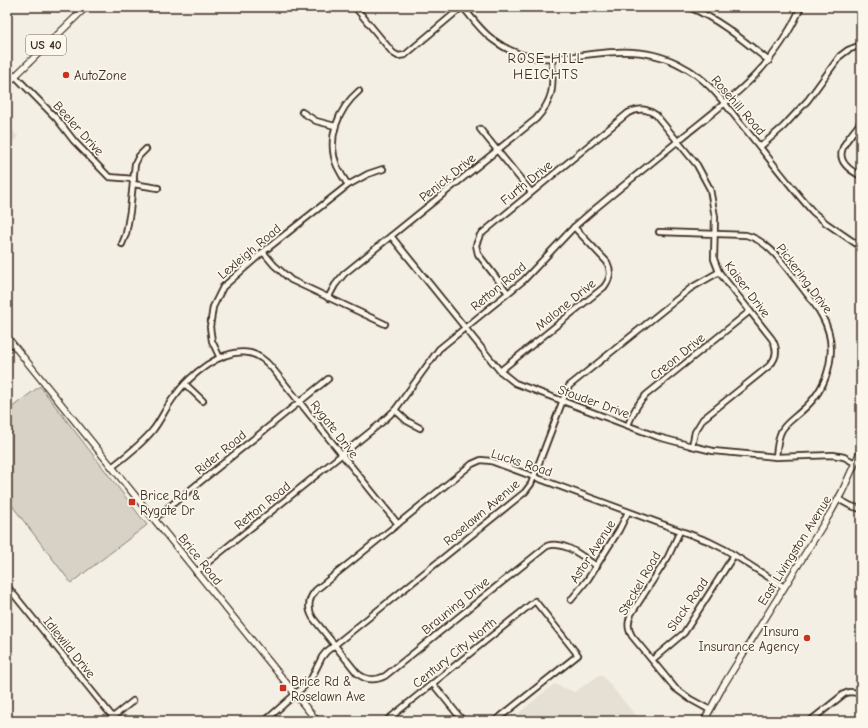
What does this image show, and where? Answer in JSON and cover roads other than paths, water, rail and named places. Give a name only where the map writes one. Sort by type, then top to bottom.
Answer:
[{"type":"main road","name":"US 40","points":[[7,84],[86,7]]},
{"type":"main road","name":"Brice Road","points":[[7,337],[317,721]]},
{"type":"main road","name":"East Livingston Avenue","points":[[704,721],[723,686],[838,499],[861,450]]},
{"type":"street","points":[[355,7],[393,54],[398,56],[404,55],[412,49],[463,7]]},
{"type":"street","name":"Rosehill Road","points":[[463,7],[483,31],[502,46],[526,56],[552,59],[616,52],[651,54],[675,62],[693,73],[711,87],[813,212],[826,223],[861,247]]},
{"type":"street","points":[[689,7],[702,12],[732,31],[769,61]]},
{"type":"street","name":"Retton Road","points":[[196,572],[381,423],[394,410],[436,352],[533,271],[574,227],[590,213],[725,104],[751,81],[769,61],[791,28],[801,7]]},
{"type":"street","points":[[760,146],[783,127],[808,100],[840,56],[848,50],[861,45]]},
{"type":"street","name":"Penick Drive","points":[[328,298],[341,277],[536,119],[548,104],[553,86],[552,59]]},
{"type":"street","name":"Beeler Drive","points":[[15,76],[109,177],[158,188]]},
{"type":"street","points":[[348,185],[337,165],[333,142],[335,126],[344,106],[359,91]]},
{"type":"street","name":"Kaiser Drive","points":[[643,108],[650,110],[656,115],[697,165],[710,189],[715,216],[714,259],[719,272],[775,343],[775,358],[769,366],[703,420],[695,432],[692,446]]},
{"type":"street","name":"Furth Drive","points":[[508,293],[481,259],[476,249],[480,235],[628,113],[643,108]]},
{"type":"street","points":[[302,112],[316,121],[335,126]]},
{"type":"street","points":[[861,122],[844,143],[841,158],[846,168],[861,176]]},
{"type":"street","points":[[480,129],[531,192]]},
{"type":"street","points":[[122,244],[127,228],[137,159],[146,149]]},
{"type":"street","name":"Lexleigh Road","points":[[220,358],[212,341],[210,327],[211,314],[215,301],[223,287],[263,252],[348,185],[368,174],[383,169]]},
{"type":"street","name":"Malone Drive","points":[[500,371],[604,287],[609,278],[610,267],[607,262],[574,227]]},
{"type":"street","name":"Pickering Drive","points":[[659,232],[746,235],[753,237],[765,244],[815,305],[822,316],[828,328],[831,354],[826,380],[812,400],[785,424],[781,430],[778,439],[776,456]]},
{"type":"street","name":"Stouder Drive","points":[[392,236],[500,371],[515,383],[628,426],[692,446],[736,454],[776,456],[827,454],[838,456],[856,463]]},
{"type":"street","points":[[263,252],[274,265],[291,280],[385,324]]},
{"type":"street","name":"Roselawn Avenue","points":[[265,721],[310,681],[322,657],[335,645],[525,492],[531,484],[567,389],[573,382],[691,288],[719,272]]},
{"type":"street","name":"Creon Drive","points":[[628,426],[635,409],[646,394],[750,311]]},
{"type":"street","name":"Rygate Drive","points":[[220,358],[234,353],[250,353],[267,362],[398,524]]},
{"type":"street","points":[[112,467],[148,436],[185,384],[203,367],[220,358]]},
{"type":"street","name":"Rider Road","points":[[154,519],[328,379]]},
{"type":"street","points":[[185,384],[203,401]]},
{"type":"street","points":[[394,410],[407,421],[420,428]]},
{"type":"street","name":"Lucks Road","points":[[335,645],[311,615],[308,606],[310,598],[316,590],[472,464],[481,460],[491,461],[534,476],[717,545],[784,587]]},
{"type":"street","points":[[838,499],[851,506],[861,509]]},
{"type":"street","name":"Astor Avenue","points":[[571,600],[582,588],[597,566],[628,512]]},
{"type":"street","name":"Steckel Road","points":[[680,531],[668,557],[631,614],[629,629],[632,636],[675,688],[690,699],[710,710]]},
{"type":"street","name":"Brauning Drive","points":[[335,645],[361,676],[370,680],[375,680],[385,676],[547,546],[553,544],[564,546],[597,566]]},
{"type":"street","name":"Slack Road","points":[[652,660],[684,633],[734,555]]},
{"type":"street","name":"Idlewild Drive","points":[[7,586],[114,719]]},
{"type":"street","name":"Century City North","points":[[386,721],[535,601],[578,655],[495,721]]},
{"type":"street","points":[[433,684],[463,721]]},
{"type":"street","points":[[810,721],[844,694],[849,692],[861,693]]},
{"type":"street","points":[[108,721],[114,719],[134,701]]},
{"type":"place","name":"AutoZone","points":[[66,75]]},
{"type":"place","name":"Brice Rd & Rygate Dr","points":[[132,502]]},
{"type":"place","name":"Insura Insurance Agency","points":[[807,638]]},
{"type":"place","name":"Brice Rd & Roselawn Ave","points":[[283,688]]},
{"type":"district","name":"ROSE HILL HEIGHTS","points":[[546,66]]}]
